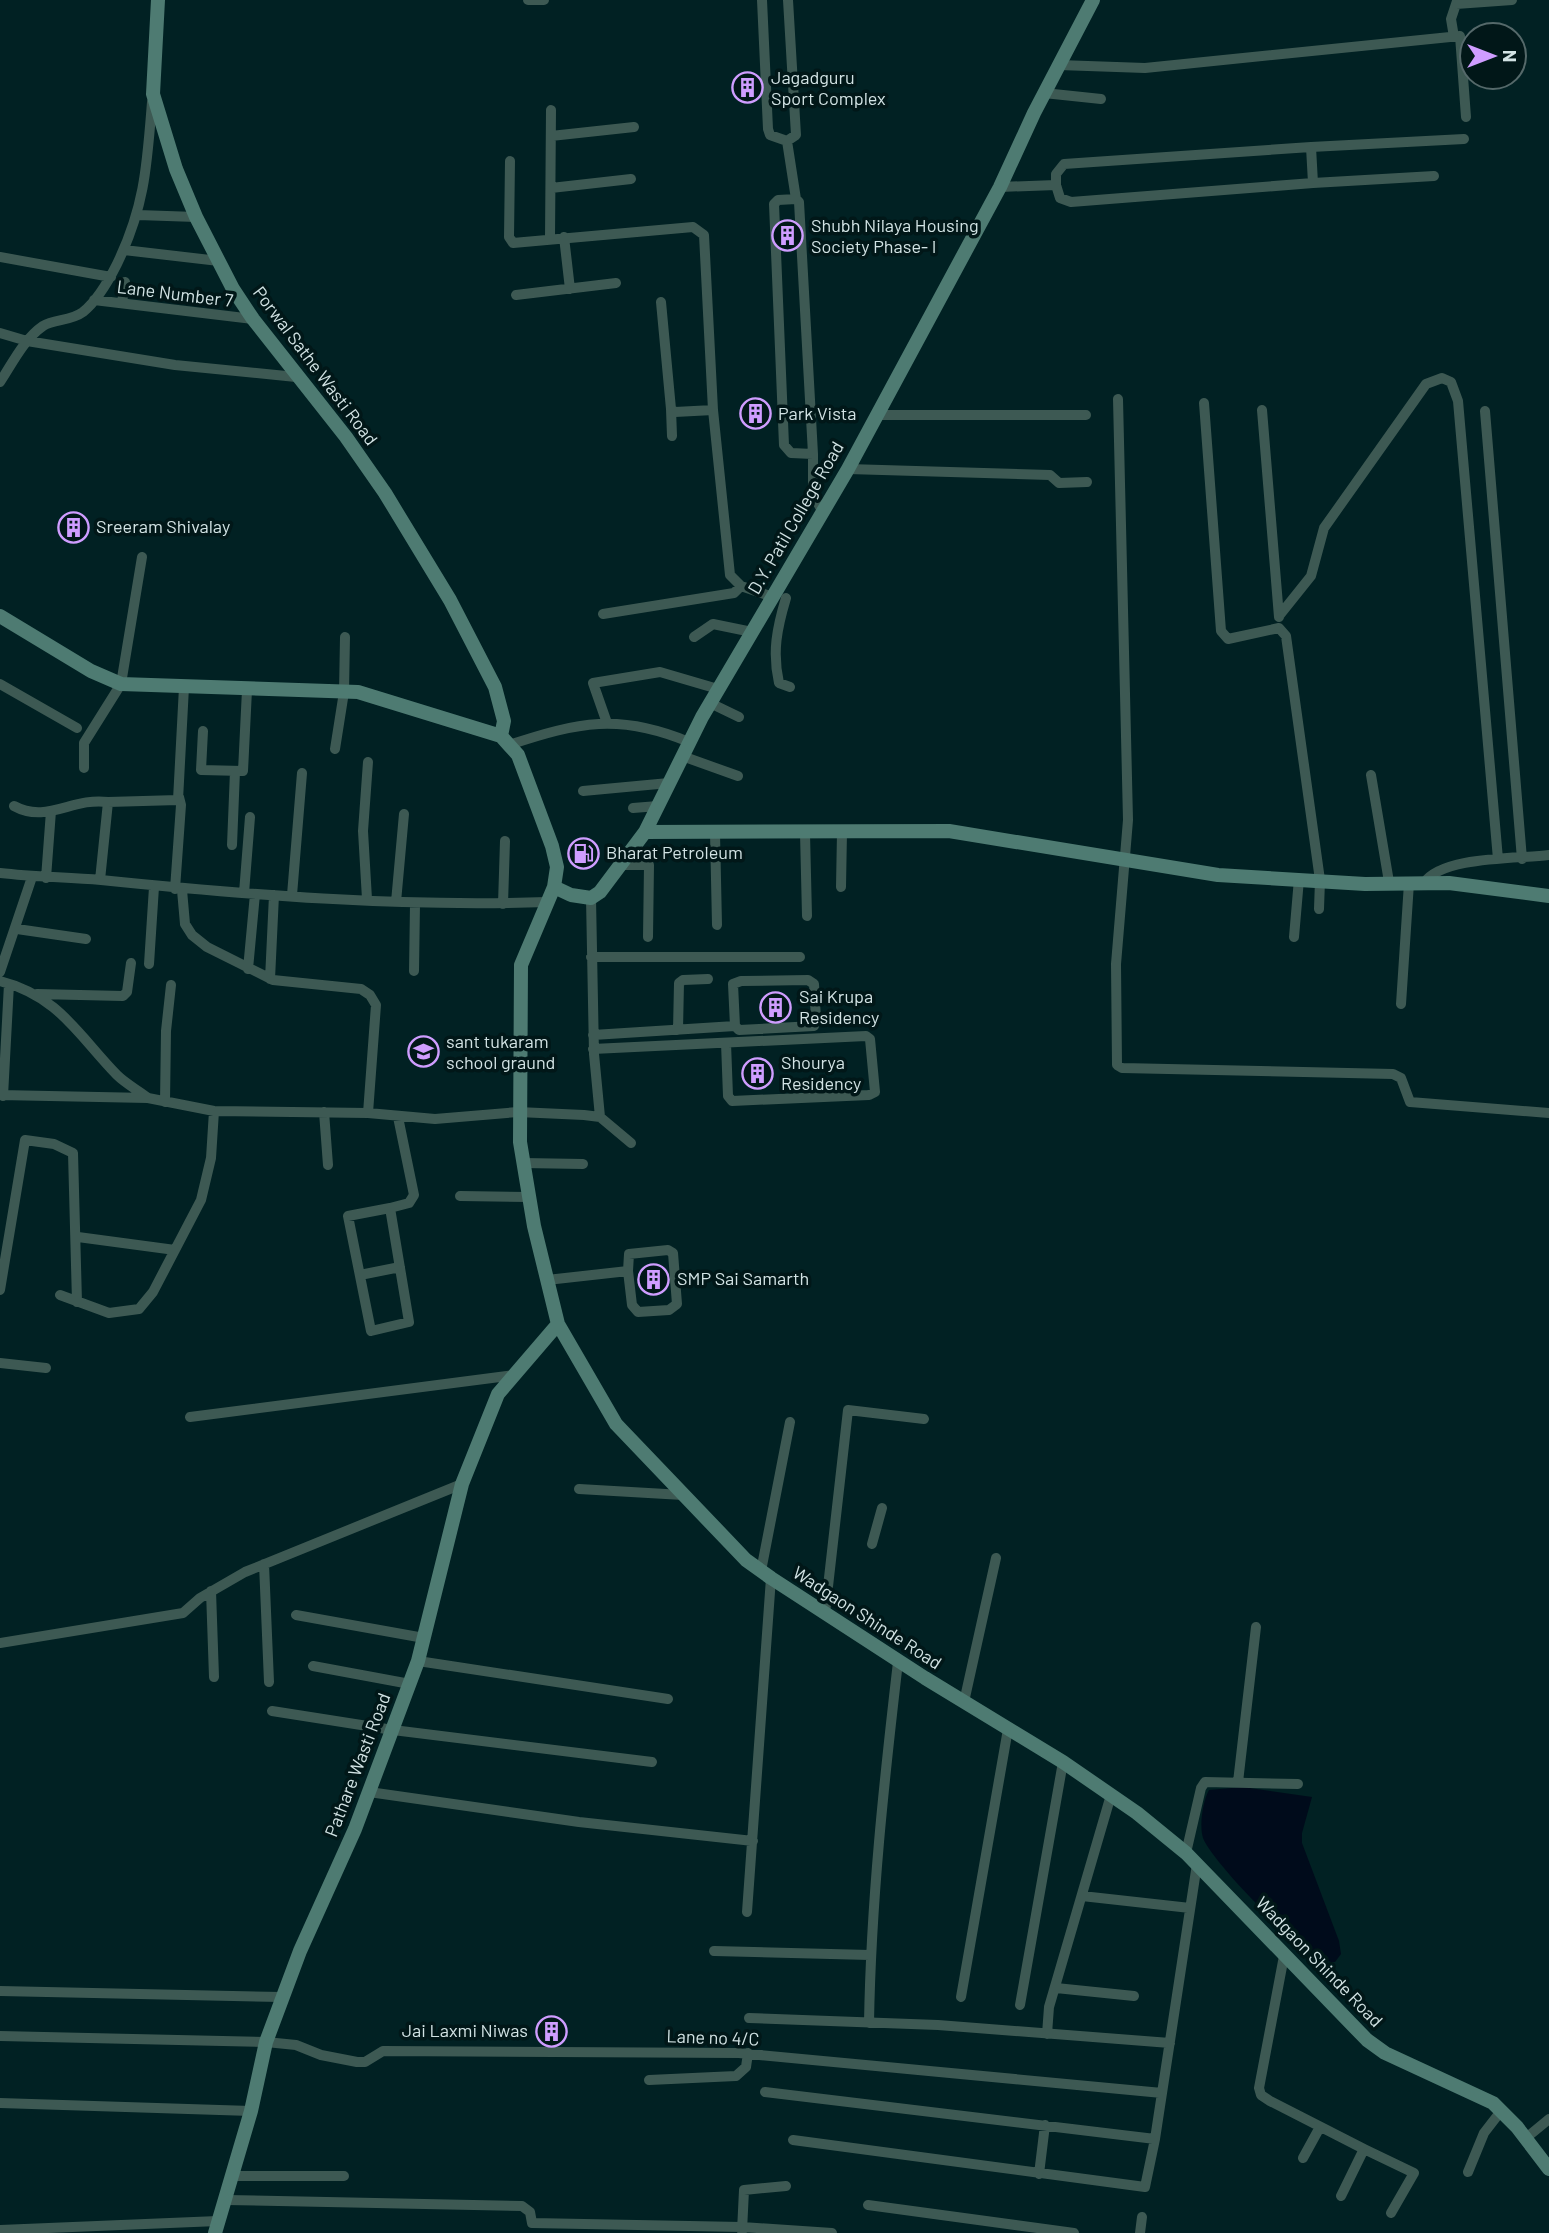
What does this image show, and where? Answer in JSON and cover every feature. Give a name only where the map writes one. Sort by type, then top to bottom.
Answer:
[{"type":"street","name":"Porwal Sathe Wasti Road","points":[[158,0],[153,94],[176,169],[197,217],[253,319],[296,377],[346,437],[385,492],[450,600],[495,687],[505,721],[505,740]]},
{"type":"street","points":[[528,0],[544,0]]},
{"type":"street","points":[[757,0],[758,34]]},
{"type":"street","points":[[762,0],[768,129],[770,135],[787,141]]},
{"type":"street","points":[[787,141],[796,135],[788,0]]},
{"type":"street","name":"D.Y. Patil College Road","points":[[591,898],[600,892],[645,832],[710,703],[752,632],[779,597],[1000,187],[1044,93],[1093,0]]},
{"type":"street","points":[[1454,37],[1451,19],[1457,2],[1512,0]]},
{"type":"street","points":[[1059,65],[1145,68],[1460,36],[1466,117]]},
{"type":"street","points":[[1044,93],[1101,99]]},
{"type":"street","points":[[0,381],[27,341],[44,325],[62,322],[82,312],[111,277],[138,215],[153,94]]},
{"type":"street","points":[[551,110],[551,238]]},
{"type":"street","points":[[551,136],[634,127]]},
{"type":"street","points":[[1434,176],[1071,202],[1060,198],[1056,185],[1056,174],[1065,164],[1464,139]]},
{"type":"street","points":[[787,141],[803,245],[813,495],[823,512]]},
{"type":"street","points":[[1311,147],[1313,183]]},
{"type":"street","points":[[510,161],[509,237],[518,244],[551,238],[693,227],[704,235],[713,410],[730,575],[741,586],[779,597],[774,662],[779,683],[790,687]]},
{"type":"street","points":[[551,188],[631,179]]},
{"type":"street","points":[[1000,187],[1056,185]]},
{"type":"street","points":[[796,199],[778,200],[774,204],[784,445],[791,453],[813,454]]},
{"type":"street","points":[[138,215],[197,217]]},
{"type":"street","points":[[564,237],[570,289]]},
{"type":"street","points":[[124,250],[219,261]]},
{"type":"street","points":[[0,257],[111,277]]},
{"type":"street","points":[[121,303],[125,282]]},
{"type":"street","points":[[516,295],[616,284]]},
{"type":"street","name":"Lane Number 7","points":[[94,300],[253,319]]},
{"type":"street","points":[[661,302],[672,436]]},
{"type":"street","points":[[0,332],[27,341],[175,365],[296,377]]},
{"type":"street","points":[[1279,617],[1311,576],[1324,528],[1426,384],[1442,378],[1451,382],[1458,401],[1498,859]]},
{"type":"street","points":[[1118,399],[1128,820],[1116,964],[1115,1059],[1122,1068],[1393,1074],[1401,1078],[1410,1102],[1549,1113]]},
{"type":"street","points":[[1204,403],[1223,637],[1228,639],[1279,628]]},
{"type":"street","points":[[671,409],[676,412],[713,410]]},
{"type":"street","points":[[1262,410],[1279,628],[1286,636],[1321,880],[1319,909]]},
{"type":"street","points":[[1485,411],[1522,859]]},
{"type":"street","points":[[877,415],[1086,415]]},
{"type":"street","points":[[848,469],[1050,475],[1059,483],[1087,482]]},
{"type":"street","points":[[84,768],[85,743],[121,684],[142,557]]},
{"type":"street","points":[[603,614],[734,593],[741,586]]},
{"type":"street","points":[[0,616],[91,671],[121,684],[358,692],[505,740],[607,723],[634,723],[689,742]]},
{"type":"street","points":[[694,637],[713,624],[752,632]]},
{"type":"street","points":[[335,749],[344,692],[345,637]]},
{"type":"street","points":[[607,723],[593,683],[660,673],[718,689]]},
{"type":"street","points":[[0,684],[77,728]]},
{"type":"street","points":[[184,687],[179,797],[179,890],[185,923],[192,935],[270,979],[361,989],[370,995],[376,1005],[368,1113]]},
{"type":"street","points":[[203,731],[201,770],[243,771],[247,690]]},
{"type":"street","points":[[710,703],[739,717]]},
{"type":"street","points":[[505,740],[518,755],[552,846],[557,867],[554,887],[571,895],[591,898],[593,1049],[600,1117]]},
{"type":"street","points":[[682,756],[738,776]]},
{"type":"street","points":[[367,899],[363,831],[368,762]]},
{"type":"street","points":[[232,845],[235,771]]},
{"type":"street","points":[[292,895],[302,773]]},
{"type":"street","points":[[1371,775],[1389,883]]},
{"type":"street","points":[[583,790],[669,783]]},
{"type":"street","points":[[14,806],[34,814],[84,801],[172,801],[179,797]]},
{"type":"street","points":[[100,880],[107,802]]},
{"type":"street","points":[[633,808],[658,806]]},
{"type":"street","points":[[46,878],[51,811]]},
{"type":"street","points":[[396,902],[404,814]]},
{"type":"street","points":[[248,969],[250,817]]},
{"type":"street","points":[[645,832],[969,832],[1218,876],[1365,884],[1449,883],[1549,896]]},
{"type":"street","points":[[841,887],[842,832]]},
{"type":"street","points":[[715,833],[717,925]]},
{"type":"street","points":[[805,833],[807,916]]},
{"type":"street","points":[[503,904],[505,841]]},
{"type":"street","points":[[1416,883],[1443,869],[1498,859],[1549,855]]},
{"type":"street","points":[[620,865],[649,865],[648,937]]},
{"type":"street","points":[[0,873],[100,880],[179,890],[367,899],[415,904],[547,902]]},
{"type":"street","points":[[0,972],[17,929],[32,877]]},
{"type":"street","points":[[1294,937],[1299,879]]},
{"type":"street","points":[[1401,1003],[1416,883]]},
{"type":"street","points":[[149,964],[154,887]]},
{"type":"street","name":"Wadgaon Shinde Road","points":[[554,887],[521,965],[518,1112],[523,1163],[558,1324],[616,1424],[683,1495],[766,1575],[898,1662],[1063,1762],[1111,1795],[1186,1853],[1332,2007],[1385,2053],[1493,2102],[1526,2138],[1549,2169]]},
{"type":"street","points":[[270,979],[274,895]]},
{"type":"street","points":[[414,971],[415,904]]},
{"type":"street","points":[[17,929],[86,939]]},
{"type":"street","points":[[591,957],[800,957]]},
{"type":"street","points":[[36,994],[123,996],[127,992],[131,962]]},
{"type":"street","points":[[678,1030],[679,983],[683,980],[708,979]]},
{"type":"street","points":[[593,1035],[735,1026],[744,1030],[814,1026],[816,1019],[812,982],[741,981],[733,984],[735,1026]]},
{"type":"street","points":[[148,1098],[119,1077],[80,1030],[36,994],[5,982],[1,1095],[148,1098],[214,1111],[368,1113],[398,1117],[475,1118],[518,1112],[600,1117],[631,1143]]},
{"type":"street","points":[[164,1102],[166,1031],[171,985]]},
{"type":"street","points":[[816,1019],[830,1018]]},
{"type":"street","points":[[593,1049],[726,1043],[868,1037],[875,1091],[869,1095],[732,1101],[728,1096],[726,1043]]},
{"type":"street","points":[[60,1295],[109,1313],[139,1308],[153,1292],[201,1200],[211,1158],[214,1111]]},
{"type":"street","points":[[324,1112],[328,1165]]},
{"type":"street","points":[[390,1208],[409,1322],[370,1331],[348,1216],[409,1203],[414,1195],[398,1117]]},
{"type":"street","points":[[0,1290],[25,1140],[54,1144],[73,1153],[78,1237],[77,1302]]},
{"type":"street","points":[[523,1163],[583,1164]]},
{"type":"street","points":[[460,1196],[529,1197]]},
{"type":"street","points":[[78,1237],[174,1250]]},
{"type":"street","points":[[671,1251],[677,1304],[669,1310],[638,1312],[632,1305],[628,1271],[629,1254],[671,1251]]},
{"type":"street","points":[[360,1275],[400,1267]]},
{"type":"street","points":[[547,1280],[628,1271]]},
{"type":"street","name":"Pathare Wasti Road","points":[[216,2227],[251,2111],[266,2042],[282,1997],[369,1792],[418,1661],[462,1484],[498,1394],[558,1324]]},
{"type":"street","points":[[0,1363],[46,1368]]},
{"type":"street","points":[[190,1417],[514,1375]]},
{"type":"street","points":[[825,1613],[848,1410],[923,1419]]},
{"type":"street","points":[[747,1912],[766,1575],[790,1422]]},
{"type":"street","points":[[0,1643],[177,1615],[211,1591],[264,1564],[462,1484]]},
{"type":"street","points":[[579,1489],[683,1495]]},
{"type":"street","points":[[872,1544],[882,1508]]},
{"type":"street","points":[[964,1702],[996,1558]]},
{"type":"street","points":[[264,1564],[269,1682]]},
{"type":"street","points":[[211,1591],[214,1677]]},
{"type":"street","points":[[296,1615],[424,1638]]},
{"type":"street","points":[[1238,1782],[1256,1628]]},
{"type":"street","points":[[418,1661],[668,1699]]},
{"type":"street","points":[[869,2022],[870,1955],[881,1808],[898,1662]]},
{"type":"street","points":[[313,1666],[410,1684]]},
{"type":"street","points":[[272,1711],[393,1730],[652,1762]]},
{"type":"street","points":[[961,1997],[1008,1729]]},
{"type":"street","points":[[1020,2005],[1063,1762]]},
{"type":"street","points":[[1186,1853],[1201,1788],[1205,1782],[1298,1784]]},
{"type":"street","points":[[369,1792],[579,1822],[753,1841]]},
{"type":"street","points":[[1047,2034],[1049,2007],[1111,1795]]},
{"type":"street","points":[[793,2140],[1145,2188],[1156,2139],[1197,1864]]},
{"type":"street","points":[[1082,1896],[1190,1908]]},
{"type":"street","points":[[714,1951],[870,1955]]},
{"type":"street","points":[[1284,1956],[1259,2088],[1261,2095],[1414,2173],[1391,2213]]},
{"type":"street","points":[[1056,1987],[1134,1996]]},
{"type":"street","points":[[0,1991],[282,1997]]},
{"type":"street","points":[[750,2018],[869,2022],[1170,2043]]},
{"type":"street","name":"Lane no 4/C","points":[[0,2036],[266,2042],[296,2045],[321,2055],[356,2062],[365,2062],[383,2051],[748,2053],[1162,2093]]},
{"type":"street","points":[[649,2080],[736,2076],[746,2067],[748,2053]]},
{"type":"street","points":[[765,2092],[1156,2139]]},
{"type":"street","points":[[0,2103],[251,2111]]},
{"type":"street","points":[[1468,2172],[1484,2133],[1501,2111]]},
{"type":"street","points":[[1526,2138],[1549,2119]]},
{"type":"street","points":[[1039,2174],[1045,2125]]},
{"type":"street","points":[[1303,2158],[1320,2127]]},
{"type":"street","points":[[1341,2196],[1364,2149]]},
{"type":"street","points":[[232,2176],[344,2176]]},
{"type":"street","points":[[742,2230],[744,2190],[786,2186]]},
{"type":"street","points":[[226,2200],[522,2206],[530,2212],[532,2228],[832,2233]]},
{"type":"street","points":[[868,2205],[1074,2233]]},
{"type":"street","points":[[1140,2233],[1142,2217]]},
{"type":"street","points":[[0,2230],[216,2227]]},
{"type":"water","points":[[1243,1787],[1312,1797],[1302,1833],[1302,1843],[1339,1941],[1341,1954],[1335,1962],[1323,1959],[1305,1947],[1263,1910],[1224,1868],[1203,1838],[1202,1813],[1209,1790]]},
{"type":"place","name":"Jagadguru Sport Complex","points":[[748,88]]},
{"type":"place","name":"Shubh Nilaya Housing Society Phase- I","points":[[788,236]]},
{"type":"place","name":"Park Vista","points":[[755,414]]},
{"type":"place","name":"Sreeram Shivalay","points":[[73,527]]},
{"type":"place","name":"Bharat Petroleum","points":[[583,853]]},
{"type":"place","name":"Sai Krupa Residency","points":[[776,1007]]},
{"type":"place","name":"sant tukaram school graund","points":[[423,1052]]},
{"type":"place","name":"Shourya Residency","points":[[758,1073]]},
{"type":"place","name":"SMP Sai Samarth","points":[[654,1279]]},
{"type":"place","name":"Jai Laxmi Niwas","points":[[551,2031]]}]
